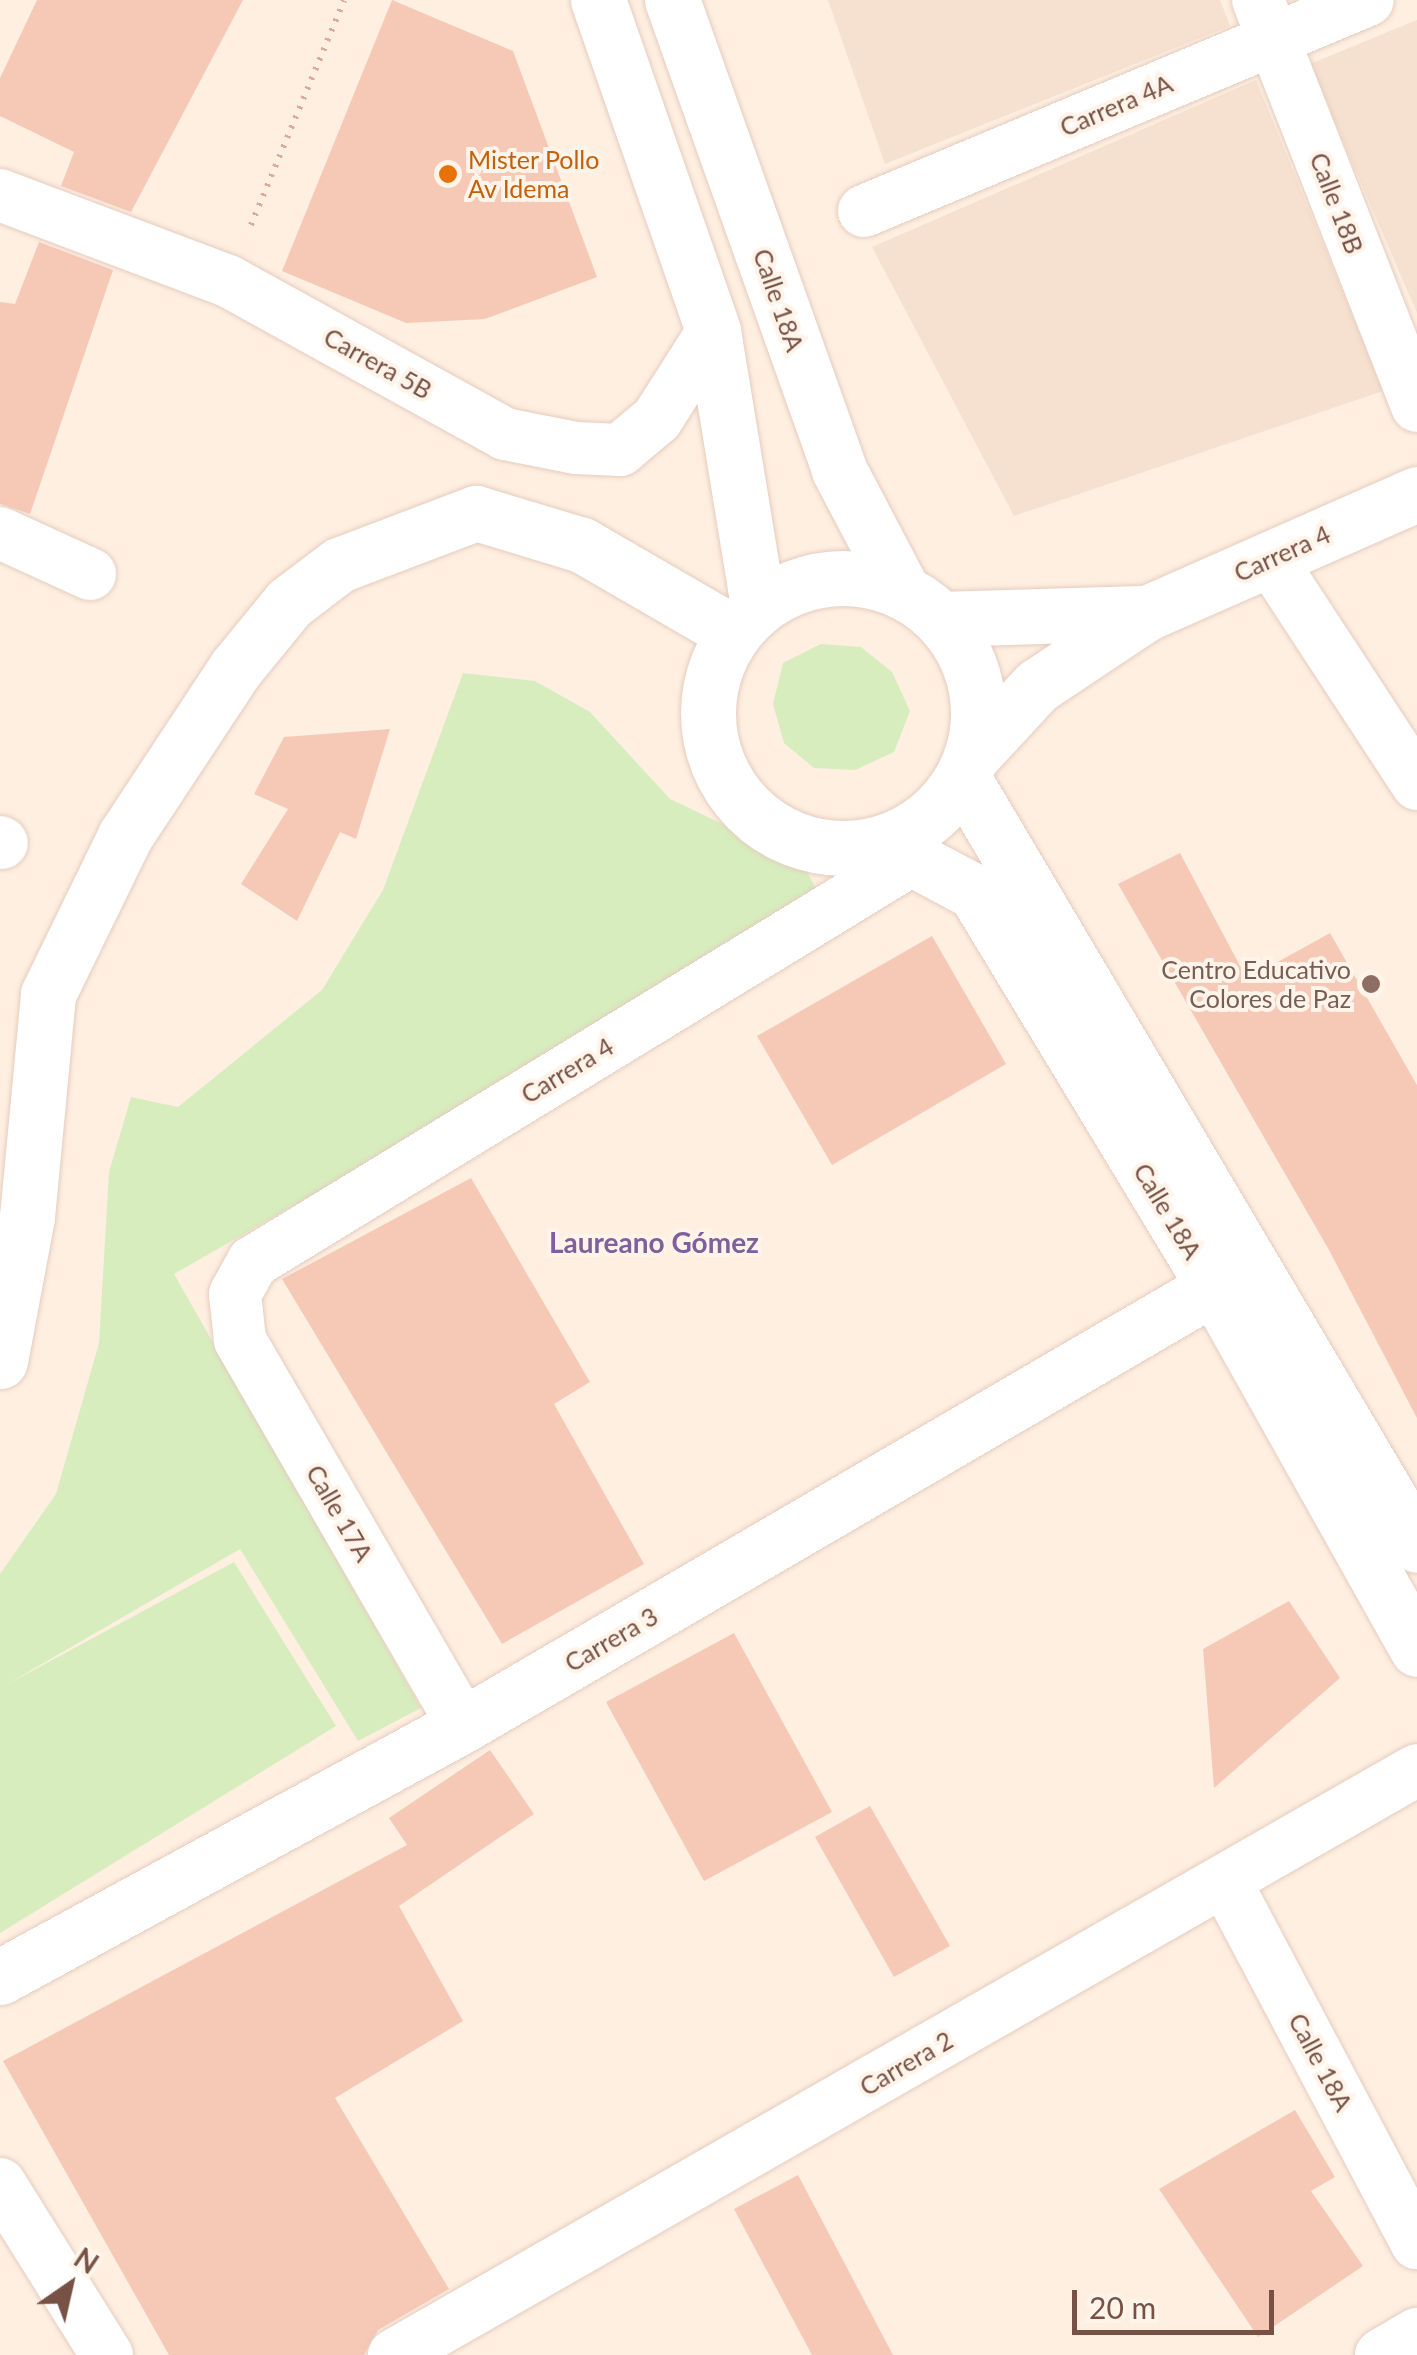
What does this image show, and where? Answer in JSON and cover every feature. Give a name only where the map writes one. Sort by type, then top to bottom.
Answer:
[{"type":"main road","points":[[598,0],[712,331],[745,619]]},
{"type":"main road","name":"Calle 18A","points":[[672,0],[839,470],[922,605]]},
{"type":"main road","name":"Carrera 4","points":[[968,766],[1036,686],[1146,613],[1417,494]]},
{"type":"main road","points":[[0,1362],[27,1217],[48,994],[125,836],[235,669],[289,603],[339,564],[476,512],[582,545],[745,619]]},
{"type":"main road","points":[[853,577],[922,605],[968,660],[979,706],[968,766],[918,828],[854,850],[804,844],[774,829],[725,783],[708,736],[709,682],[745,619],[804,582],[853,577]]},
{"type":"main road","name":"Carrera 4","points":[[922,605],[1146,613]]},
{"type":"main road","name":"Calle 18A","points":[[968,766],[1417,1546]]},
{"type":"main road","name":"Calle 18A","points":[[854,850],[913,858],[975,892],[1214,1287],[1417,1649]]},
{"type":"main road","name":"Carrera 3","points":[[0,1977],[463,1725],[1214,1287]]},
{"type":"street","name":"Carrera 4A","points":[[864,211],[1266,20],[1368,0]]},
{"type":"street","name":"Calle 18B","points":[[1266,20],[1417,406]]},
{"type":"street","name":"Carrera 5B","points":[[0,195],[228,280],[505,434],[576,448],[620,450],[657,419],[712,331]]},
{"type":"street","points":[[0,533],[90,574]]},
{"type":"street","points":[[1270,559],[1417,784]]},
{"type":"street","name":"Carrera 4","points":[[235,1294],[253,1262],[913,858]]},
{"type":"street","name":"Calle 17A","points":[[235,1294],[240,1340],[463,1725]]},
{"type":"street","name":"Carrera 2","points":[[394,2355],[1417,1770]]},
{"type":"street","name":"Calle 18A","points":[[1225,1881],[1417,2244]]},
{"type":"street","points":[[0,2184],[107,2355]]},
{"type":"street","points":[[1381,2355],[1417,2334]]},
{"type":"path","points":[[228,280],[344,0]]},
{"type":"shaded area","points":[[828,0],[1220,0],[1230,26],[885,164]]},
{"type":"shaded area","points":[[1417,20],[1417,313],[1310,64]]},
{"type":"shaded area","points":[[1256,80],[1383,391],[1014,516],[872,247]]},
{"type":"green space","points":[[821,644],[861,647],[892,672],[910,711],[894,752],[855,770],[814,768],[784,743],[773,704],[783,663]]},
{"type":"green space","points":[[463,673],[535,681],[590,712],[670,799],[802,862],[823,902],[174,1274],[421,1708],[358,1741],[240,1549],[4,1686],[234,1562],[336,1726],[0,1933],[0,1574],[56,1494],[99,1343],[109,1172],[131,1097],[178,1107],[322,990],[383,890]]},
{"type":"building","points":[[37,0],[243,0],[131,212],[61,186],[74,152],[0,116],[0,78]]},
{"type":"building","points":[[392,0],[513,51],[597,277],[485,319],[406,323],[282,271]]},
{"type":"building","points":[[39,242],[113,270],[30,514],[0,504],[0,302],[15,304]]},
{"type":"building","points":[[390,729],[356,839],[340,832],[297,921],[241,884],[288,809],[254,794],[284,737]]},
{"type":"building","points":[[1180,853],[1247,979],[1330,933],[1417,1085],[1417,1418],[1329,1250],[1118,884]]},
{"type":"building","points":[[932,936],[1006,1064],[832,1165],[757,1036]]},
{"type":"building","points":[[471,1178],[590,1382],[554,1404],[644,1564],[502,1644],[282,1279]]},
{"type":"building","points":[[1289,1601],[1340,1678],[1214,1788],[1203,1649]]},
{"type":"building","points":[[734,1633],[832,1812],[704,1881],[606,1702]]},
{"type":"building","points":[[490,1750],[534,1814],[399,1906],[463,2021],[335,2098],[449,2289],[378,2330],[364,2355],[169,2355],[3,2061],[407,1845],[389,1818]]},
{"type":"building","points":[[870,1806],[950,1946],[894,1977],[815,1837]]},
{"type":"building","points":[[1295,2110],[1335,2177],[1311,2191],[1363,2266],[1258,2337],[1159,2189]]},
{"type":"building","points":[[798,2175],[893,2355],[812,2355],[734,2209]]},
{"type":"place","name":"Mister Pollo Av Idema","points":[[448,174]]},
{"type":"place","name":"Centro Educativo Colores de Paz","points":[[1371,984]]},
{"type":"district","name":"Laureano Gómez","points":[[654,1242]]}]
